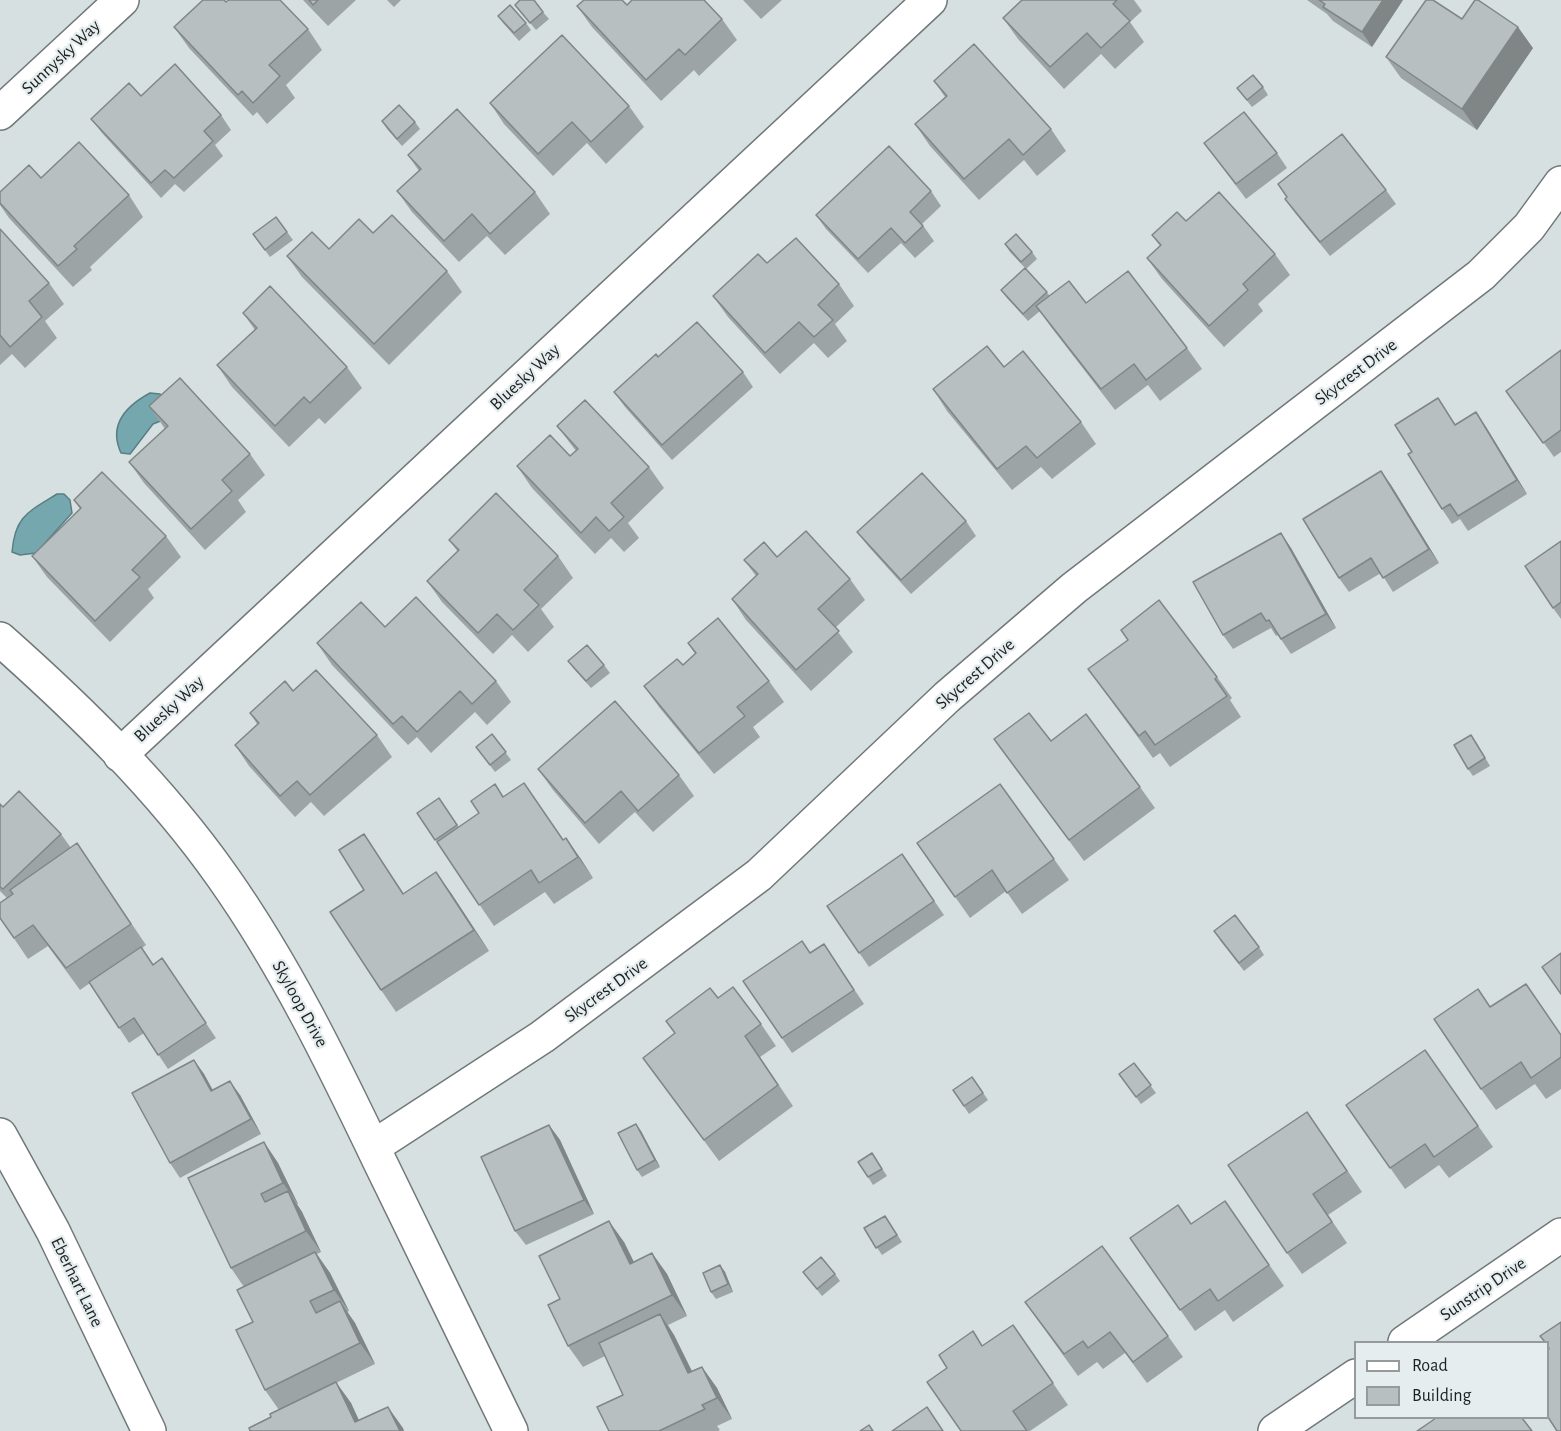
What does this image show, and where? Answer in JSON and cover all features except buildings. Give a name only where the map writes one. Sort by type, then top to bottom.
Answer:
[{"type":"street","name":"Sunnysky Way","points":[[0,113],[122,0]]},
{"type":"street","name":"Bluesky Way","points":[[120,754],[930,0]]},
{"type":"street","name":"Skycrest Drive","points":[[373,1147],[542,1037],[759,874],[947,697],[1074,588],[1481,275],[1529,227],[1561,183]]},
{"type":"street","name":"Skyloop Drive","points":[[0,639],[60,692],[120,754],[221,874],[267,944],[314,1027],[512,1431]]},
{"type":"street","name":"Eberhart Lane","points":[[0,1135],[53,1231],[149,1431]]},
{"type":"street","name":"Sunstrip Drive","points":[[1406,1341],[1561,1235]]},
{"type":"street","points":[[1275,1431],[1354,1377]]},
{"type":"water","points":[[150,393],[160,394],[168,400],[163,420],[153,424],[130,454],[121,453],[117,434],[118,425],[127,410]]},
{"type":"water","points":[[57,494],[64,494],[70,500],[72,513],[36,553],[20,555],[12,552],[16,530],[25,516]]}]
